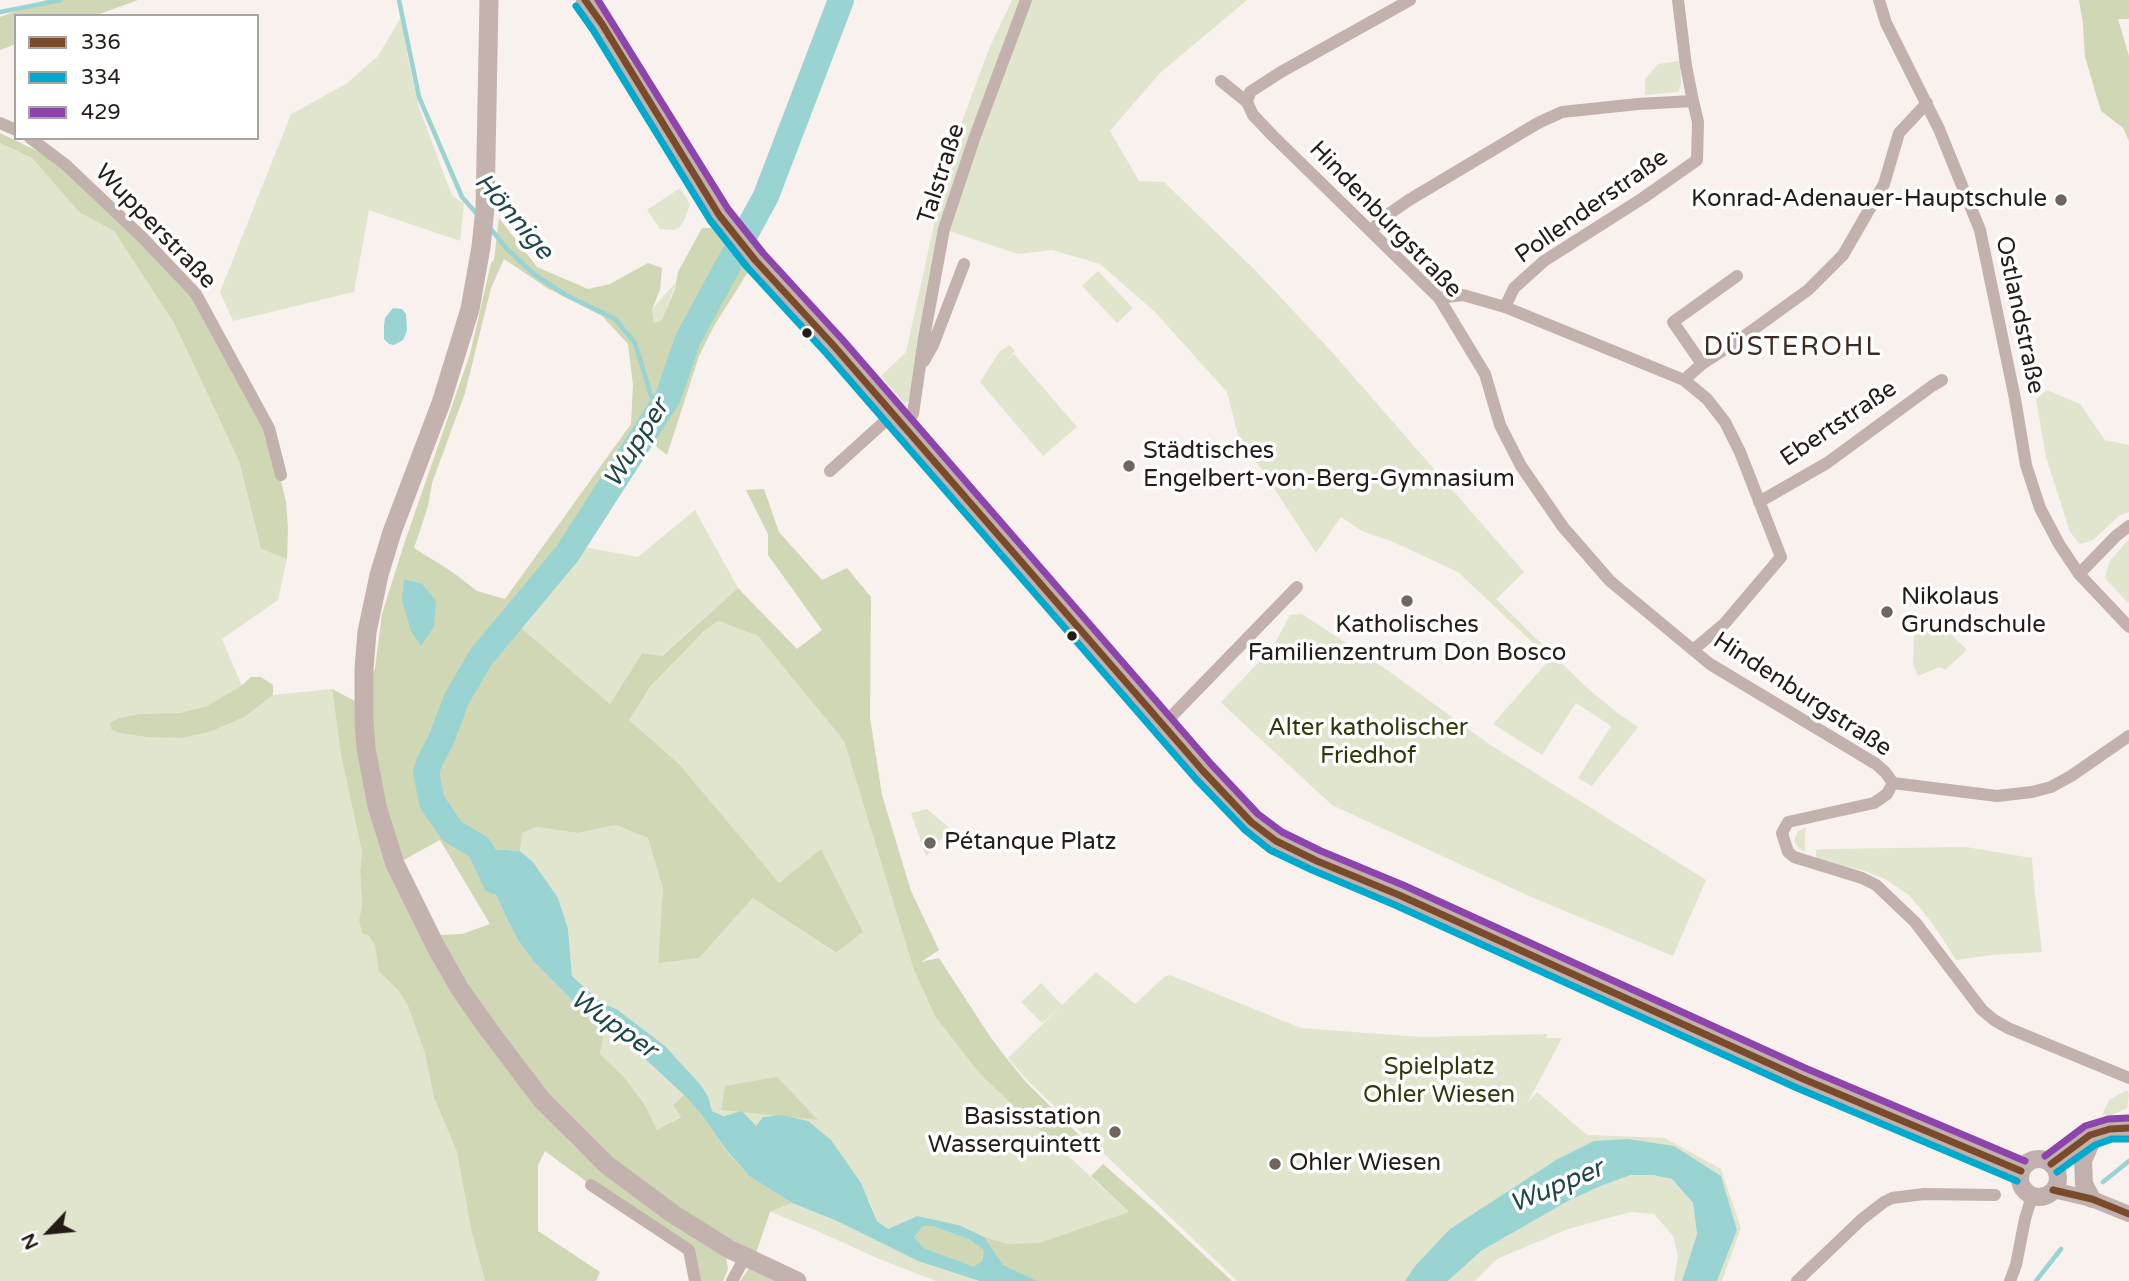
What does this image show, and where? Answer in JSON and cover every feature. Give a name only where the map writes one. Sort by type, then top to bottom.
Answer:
[{"type":"main road","points":[[489,0],[485,208],[470,309],[441,403],[392,532],[372,606],[365,653],[363,700],[366,748],[374,795],[385,837],[429,934],[460,989],[532,1089],[565,1125],[640,1191],[692,1227],[745,1257],[797,1281]]},
{"type":"main road","points":[[584,0],[602,24],[714,207],[755,260],[834,346],[1163,726],[1242,813],[1276,841],[1677,1023],[2021,1171]]},
{"type":"main road","points":[[2052,1164],[2078,1142],[2095,1133],[2129,1128]]},
{"type":"main road","points":[[2092,1199],[2084,1184],[2083,1161],[2095,1133]]},
{"type":"main road","points":[[2035,1159],[2052,1164],[2057,1174],[2053,1190],[2043,1196],[2027,1193],[2020,1183],[2021,1171],[2027,1163],[2035,1159]]},
{"type":"street","name":"Talstraße","points":[[897,421],[913,414],[944,229],[1026,0]]},
{"type":"street","points":[[1247,102],[1250,92],[1280,72],[1410,0]]},
{"type":"street","points":[[1371,231],[1383,218],[1409,200],[1538,123],[1562,112],[1693,101],[1678,0]]},
{"type":"street","name":"Ostlandstraße","points":[[1880,0],[1886,23],[1939,129],[1980,230],[2030,476],[2040,508],[2079,575],[2129,627]]},
{"type":"street","name":"Hindenburgstraße","points":[[1221,81],[1247,102],[1253,115],[1273,136],[1439,298],[1485,374],[1500,425],[1521,466],[1563,527],[1610,581],[1730,677],[1876,764],[1894,783],[1887,794],[1874,803],[1788,822],[1782,833],[1787,852],[1814,864],[1862,878],[1886,894],[1915,922],[1982,1010],[1994,1020],[2129,1077]]},
{"type":"street","name":"Pollenderstraße","points":[[1505,307],[1514,288],[1545,261],[1697,160],[1698,122],[1693,101]]},
{"type":"street","points":[[1684,380],[1702,364],[1808,290],[1843,255],[1884,184],[1899,133],[1927,103]]},
{"type":"street","name":"Wupperstraße","points":[[33,140],[66,165],[144,239],[196,294],[269,428],[281,475]]},
{"type":"street","name":"Talstraße","points":[[921,367],[933,345],[964,264]]},
{"type":"street","points":[[1702,364],[1673,322],[1737,276]]},
{"type":"street","points":[[1439,298],[1463,295],[1505,307],[1684,380],[1707,399],[1725,422],[1740,452],[1781,557],[1725,623],[1693,650]]},
{"type":"street","name":"Ebertstraße","points":[[1759,502],[1827,463],[1942,380]]},
{"type":"street","points":[[830,471],[897,421]]},
{"type":"street","points":[[2079,575],[2129,526]]},
{"type":"street","points":[[1163,726],[1297,587]]},
{"type":"street","points":[[1894,783],[1997,796],[2032,792],[2051,787],[2071,776],[2129,736]]},
{"type":"street","points":[[591,1185],[689,1250],[695,1281]]},
{"type":"street","points":[[2053,1190],[2092,1199],[2129,1214]]},
{"type":"street","points":[[1797,1281],[1862,1219],[1892,1198],[1924,1194],[1995,1195]]},
{"type":"street","points":[[2010,1281],[2032,1196]]},
{"type":"street","points":[[732,1281],[745,1257]]},
{"type":"green space","points":[[46,0],[138,0],[100,14],[14,14],[14,45],[0,50],[0,17]]},
{"type":"green space","points":[[1012,0],[1247,0],[1159,74],[1110,131],[1139,181],[1164,182],[1256,271],[1331,351],[1524,572],[1496,599],[1586,687],[1638,727],[1592,786],[1578,778],[1611,726],[1576,703],[1542,755],[1493,724],[1550,659],[1458,572],[1362,531],[1341,517],[1316,553],[1263,471],[1240,443],[1227,392],[1155,312],[1100,264],[1052,250],[1018,254],[940,228],[909,401],[904,403],[881,376],[906,352],[949,157],[988,51]]},
{"type":"green space","points":[[2079,0],[2129,0],[2129,19],[2118,19],[2129,56],[2129,141],[2123,128],[2101,111],[2085,57]]},
{"type":"green space","points":[[401,17],[419,107],[452,196],[464,203],[460,241],[369,210],[354,292],[233,321],[220,292],[291,114],[346,84],[378,56]]},
{"type":"green space","points":[[1680,61],[1681,85],[1678,92],[1645,95],[1645,79],[1658,64]]},
{"type":"green space","points":[[0,133],[66,165],[196,294],[269,428],[286,502],[287,559],[261,549],[239,461],[174,323],[114,231],[80,213],[32,158],[0,143]]},
{"type":"green space","points":[[0,143],[32,158],[80,213],[114,231],[174,323],[239,461],[261,549],[287,559],[278,600],[222,639],[242,686],[207,706],[179,713],[139,714],[119,718],[111,723],[119,733],[132,734],[246,716],[273,695],[332,689],[341,755],[362,852],[362,905],[359,920],[375,946],[380,971],[399,991],[408,1006],[425,1054],[434,1098],[457,1152],[471,1229],[485,1281],[0,1281]]},
{"type":"green space","points":[[680,188],[690,204],[684,221],[679,228],[673,230],[660,229],[647,210]]},
{"type":"green space","points":[[499,218],[537,267],[588,289],[610,284],[648,263],[662,268],[660,290],[652,309],[654,323],[662,320],[675,289],[678,272],[702,228],[713,228],[748,272],[714,326],[699,356],[667,455],[643,436],[567,554],[512,620],[610,704],[642,653],[662,656],[738,588],[797,649],[822,630],[768,555],[768,534],[746,490],[764,489],[779,532],[822,580],[847,568],[871,597],[870,718],[882,795],[911,891],[939,950],[921,962],[939,958],[1007,1059],[1083,1139],[1065,1154],[980,1074],[935,1016],[913,967],[844,741],[758,636],[718,621],[704,631],[650,687],[629,720],[680,765],[779,883],[821,849],[863,932],[836,953],[753,898],[699,958],[658,963],[663,889],[648,838],[616,825],[578,833],[536,827],[522,833],[520,851],[480,848],[478,856],[518,940],[534,962],[576,1004],[605,1027],[600,1054],[624,1077],[645,1105],[657,1130],[681,1117],[673,1105],[684,1095],[749,1176],[792,1203],[770,1212],[756,1253],[677,1209],[644,1185],[585,1133],[520,1061],[479,1002],[439,935],[462,934],[490,924],[440,840],[389,868],[428,950],[465,1011],[526,1093],[573,1145],[636,1197],[726,1257],[728,1269],[723,1281],[699,1281],[693,1249],[665,1234],[591,1185],[545,1151],[538,1165],[538,1231],[600,1272],[596,1281],[485,1281],[471,1229],[457,1152],[434,1098],[425,1054],[408,1006],[399,991],[379,971],[375,946],[369,936],[362,933],[359,920],[362,905],[362,852],[341,755],[332,689],[355,701],[371,702],[372,677],[382,614],[470,354],[491,263],[494,260]],"holes":[[[504,259],[547,288],[602,316],[628,344],[633,385],[631,424],[505,599],[477,591],[414,548],[428,506],[432,483],[465,393],[491,288]]]},
{"type":"green space","points":[[1098,271],[1133,308],[1117,323],[1082,286]]},
{"type":"green space","points":[[677,281],[662,321],[654,323],[652,309]]},
{"type":"green space","points":[[1010,345],[1015,351],[1004,363],[1014,354],[1077,427],[1043,456],[980,382],[1000,351]]},
{"type":"green space","points":[[2047,390],[2080,404],[2105,440],[2129,445],[2129,512],[2120,515],[2093,540],[2080,544],[2070,532],[2046,457],[2036,399]]},
{"type":"green space","points":[[695,510],[738,588],[661,656],[642,653],[610,704],[512,620],[573,545],[638,557]]},
{"type":"green space","points":[[2129,539],[2128,603],[2105,578],[2109,562]]},
{"type":"green space","name":"Alter katholischer Friedhof","points":[[1302,614],[1390,672],[1489,744],[1706,880],[1673,956],[1529,896],[1332,805],[1231,712],[1221,702],[1273,647],[1290,615]]},
{"type":"green space","points":[[1937,620],[1967,650],[1945,670],[1940,667],[1918,676],[1913,664],[1914,635]]},
{"type":"green space","points":[[718,621],[758,636],[844,741],[913,967],[980,1074],[1203,1281],[1037,1281],[959,1225],[917,1216],[888,1229],[877,1221],[869,1200],[756,1126],[712,1111],[708,1096],[700,1084],[665,1046],[618,1010],[601,1002],[572,976],[568,929],[533,862],[520,851],[522,832],[536,827],[578,833],[616,825],[648,838],[663,889],[658,962],[699,958],[753,898],[835,953],[821,849],[779,884],[680,765],[628,720],[650,687],[704,631]]},
{"type":"green space","points":[[251,677],[261,677],[273,685],[273,695],[246,716],[212,731],[182,738],[148,737],[119,733],[111,729],[110,723],[119,718],[139,714],[179,713],[207,706]]},
{"type":"green space","name":"Pétanque Platz","points":[[927,809],[951,829],[926,856],[911,813]]},
{"type":"green space","points":[[1806,827],[1805,851],[1799,849],[1794,841],[1797,832]]},
{"type":"green space","points":[[1966,847],[2032,858],[2042,952],[1956,960],[1933,924],[1909,895],[1885,879],[1862,870],[1820,861],[1816,856],[1816,850],[1826,849]]},
{"type":"green space","name":"Spielplatz Ohler Wiesen","points":[[1096,972],[1135,1004],[1164,977],[1170,975],[1301,1028],[1421,1037],[1548,1034],[1545,1038],[1562,1038],[1527,1104],[1537,1092],[1587,1135],[1665,1138],[1721,1169],[1741,1228],[1722,1281],[1717,1281],[1737,1230],[1721,1176],[1556,1160],[1514,1188],[1415,1266],[1405,1281],[1237,1281],[1027,1080],[1008,1058],[1059,1008],[1042,1023],[1021,1002],[1041,983],[1062,1005]]},
{"type":"green space","points":[[605,1027],[642,1056],[684,1095],[673,1105],[681,1116],[657,1131],[645,1105],[624,1077],[600,1054]]},
{"type":"green space","points":[[777,1077],[818,1120],[721,1110],[725,1086]]},
{"type":"green space","points":[[2127,1090],[2127,1108],[2112,1115],[2102,1115],[2109,1100]]},
{"type":"green space","points":[[1103,1164],[1232,1281],[986,1281],[983,1252],[982,1261],[975,1268],[924,1248],[914,1237],[923,1225],[970,1240],[984,1249],[984,1237],[1008,1244],[1039,1243],[1129,1212],[1091,1176]]},
{"type":"green space","points":[[1631,1175],[1653,1175],[1672,1179],[1693,1203],[1697,1234],[1682,1281],[1674,1281],[1678,1256],[1673,1236],[1654,1214],[1631,1212],[1568,1229],[1497,1259],[1475,1281],[1448,1281],[1481,1251],[1568,1201]]},
{"type":"green space","points":[[792,1203],[837,1221],[918,1261],[978,1281],[936,1281],[771,1212]]},
{"type":"green space","points":[[750,1267],[776,1281],[740,1281]]},
{"type":"water","points":[[393,308],[402,309],[406,314],[407,331],[403,340],[394,345],[384,339],[385,318]]},
{"type":"water","points":[[404,579],[422,584],[436,601],[434,626],[421,646],[411,631],[402,600]]},
{"type":"water","points":[[480,848],[520,851],[533,862],[558,898],[568,929],[572,976],[601,1002],[618,1010],[665,1046],[700,1084],[708,1096],[712,1111],[724,1116],[742,1111],[756,1126],[763,1117],[781,1115],[808,1121],[831,1140],[861,1183],[877,1221],[888,1229],[917,1216],[959,1225],[984,1237],[1003,1265],[1037,1281],[979,1281],[918,1261],[837,1221],[792,1203],[749,1176],[684,1095],[642,1056],[576,1004],[534,962],[518,940],[478,856]],"holes":[[[923,1226],[932,1226],[970,1240],[984,1250],[982,1261],[974,1267],[924,1248],[914,1237]]]},
{"type":"water","points":[[1628,1139],[1674,1146],[1721,1176],[1737,1230],[1717,1281],[1682,1281],[1697,1234],[1693,1203],[1672,1179],[1653,1175],[1631,1175],[1568,1201],[1481,1251],[1448,1281],[1405,1281],[1415,1266],[1450,1229],[1556,1160],[1594,1141]]},
{"type":"waterway","name":"Hönnige","points":[[0,12],[61,0]]},
{"type":"waterway","name":"Hönnige","points":[[399,0],[419,97],[462,197],[477,214]]},
{"type":"waterway","name":"Wupper","points":[[495,881],[480,848],[452,831],[432,802],[426,772],[430,761],[457,698],[481,657],[567,554],[668,397],[688,339],[766,196],[841,0]]},
{"type":"waterway","name":"Hönnige","points":[[490,228],[507,249],[535,275],[566,295],[615,319],[635,343],[657,415]]},
{"type":"waterway","points":[[2103,1182],[2129,1161]]},
{"type":"waterway","points":[[2036,1281],[2061,1249]]},
{"type":"transit line","name":"336","points":[[585,0],[719,215],[755,260],[834,346],[1203,771],[1251,822],[1276,841],[1317,861],[1399,895],[1801,1078],[2021,1171]]},
{"type":"transit line","name":"429","points":[[598,0],[728,209],[763,253],[842,339],[1211,764],[1258,814],[1282,832],[1321,851],[1403,885],[1805,1068],[2025,1161]]},
{"type":"transit line","name":"334","points":[[576,6],[710,220],[747,267],[826,353],[1195,778],[1245,830],[1270,850],[1312,870],[1395,905],[1797,1088],[2017,1181]]},
{"type":"transit line","name":"429","points":[[2045,1156],[2085,1126],[2108,1119],[2128,1118]]},
{"type":"transit line","name":"336","points":[[2051,1164],[2090,1135],[2110,1129],[2129,1128]]},
{"type":"transit line","name":"334","points":[[2057,1172],[2095,1145],[2112,1139],[2129,1139]]},
{"type":"transit line","name":"336","points":[[2053,1190],[2092,1199],[2129,1214]]},
{"type":"place","name":"Konrad-Adenauer-Hauptschule","points":[[2061,200]]},
{"type":"place","name":"Städtisches Engelbert-von-Berg-Gymnasium","points":[[1129,466]]},
{"type":"place","name":"Katholisches Familienzentrum Don Bosco","points":[[1407,601]]},
{"type":"place","name":"Nikolaus Grundschule","points":[[1887,612]]},
{"type":"place","name":"Pétanque Platz","points":[[930,843]]},
{"type":"place","name":"Basisstation Wasserquintett","points":[[1115,1132]]},
{"type":"place","name":"Ohler Wiesen","points":[[1275,1164]]},
{"type":"district","name":"DÜSTEROHL","points":[[1793,348]]}]
